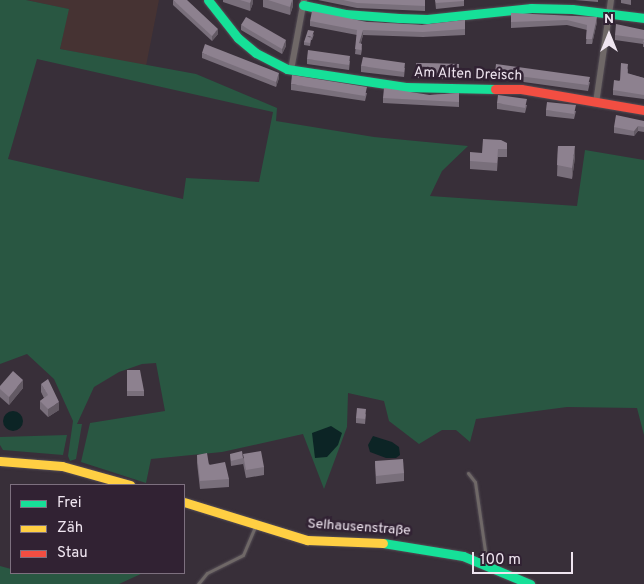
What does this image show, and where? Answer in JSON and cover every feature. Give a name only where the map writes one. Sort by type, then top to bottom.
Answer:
[{"type":"street","name":"Am Alten Dreisch","points":[[208,0],[229,29],[247,46],[275,64],[291,70],[426,88],[521,89],[644,110]]},
{"type":"street","points":[[596,103],[611,0]]},
{"type":"street","points":[[291,70],[304,2],[345,14],[399,18],[427,18],[531,8],[609,13],[644,18]]},
{"type":"street","points":[[0,461],[62,466],[126,484]]},
{"type":"street","name":"Selhausenstraße","points":[[185,502],[307,540],[424,547],[487,564],[530,584]]},
{"type":"lane","points":[[468,473],[475,482],[487,564]]},
{"type":"lane","points":[[198,584],[208,573],[243,555],[256,524]]},
{"type":"shaded area","points":[[26,0],[159,0],[146,66],[60,49],[68,9]]},
{"type":"shaded area","points":[[9,411],[17,411],[23,417],[23,425],[17,431],[9,431],[3,425],[3,417]]},
{"type":"shaded area","points":[[331,426],[342,433],[338,445],[327,457],[315,458],[312,433]]},
{"type":"shaded area","points":[[373,436],[392,442],[399,447],[400,455],[396,458],[386,458],[370,452],[368,445]]},
{"type":"green space","points":[[0,0],[26,0],[69,9],[60,49],[196,74],[277,108],[276,121],[374,137],[468,146],[442,171],[430,196],[577,206],[585,150],[644,160],[644,435],[637,408],[567,407],[476,419],[470,442],[456,430],[442,430],[419,444],[389,421],[384,401],[348,393],[347,427],[324,489],[303,434],[222,452],[151,459],[146,483],[81,462],[90,423],[165,411],[156,363],[142,364],[119,372],[94,387],[77,424],[82,424],[76,459],[70,461],[68,456],[73,421],[54,379],[27,354],[0,364]],"holes":[[[37,59],[273,112],[259,182],[186,178],[183,199],[8,159]]]},
{"type":"green space","points":[[67,435],[63,455],[3,450],[0,445],[0,437]]},
{"type":"green space","points":[[0,566],[10,569],[10,574],[141,574],[119,584],[0,584]]},
{"type":"building","points":[[173,0],[187,0],[218,29],[212,36]]},
{"type":"building","points":[[240,0],[251,0],[250,3]]},
{"type":"building","points":[[268,0],[292,0],[290,7]]},
{"type":"building","points":[[343,0],[425,0],[425,6],[357,3]]},
{"type":"building","points":[[435,0],[464,0],[464,1],[436,3]]},
{"type":"building","points":[[312,11],[367,22],[422,25],[465,20],[465,29],[423,32],[363,30],[359,43],[362,44],[361,50],[355,49],[357,30],[310,21]]},
{"type":"building","points":[[511,13],[597,17],[592,39],[586,39],[587,25],[567,20],[511,22]]},
{"type":"building","points":[[246,17],[286,40],[282,49],[241,25]]},
{"type":"building","points":[[616,24],[644,30],[644,39],[615,35]]},
{"type":"building","points":[[308,30],[314,31],[312,37],[307,36],[311,38],[310,43],[304,42]]},
{"type":"building","points":[[205,44],[279,73],[276,82],[202,53]]},
{"type":"building","points":[[308,50],[350,56],[349,65],[307,59]]},
{"type":"building","points":[[363,57],[405,63],[404,72],[361,66]]},
{"type":"building","points":[[416,63],[459,64],[459,73],[416,73]]},
{"type":"building","points":[[621,63],[628,64],[627,73],[644,78],[644,95],[613,90],[614,80],[620,81]]},
{"type":"building","points":[[496,64],[590,77],[588,85],[495,73]]},
{"type":"building","points":[[292,75],[367,87],[365,96],[291,84]]},
{"type":"building","points":[[384,88],[430,95],[459,93],[459,102],[383,98]]},
{"type":"building","points":[[498,95],[527,99],[525,108],[497,103]]},
{"type":"building","points":[[547,102],[576,105],[574,114],[546,110]]},
{"type":"building","points":[[616,115],[644,121],[644,127],[638,126],[634,131],[614,127]]},
{"type":"building","points":[[483,139],[501,140],[507,143],[507,149],[498,149],[497,163],[470,161],[470,152],[482,153]]},
{"type":"building","points":[[558,146],[575,146],[572,168],[557,165]]},
{"type":"building","points":[[127,370],[140,370],[144,391],[127,391]]},
{"type":"building","points":[[13,371],[23,380],[9,397],[0,389],[0,386]]},
{"type":"building","points":[[48,379],[59,402],[48,409],[40,401],[48,395],[41,384]]},
{"type":"building","points":[[357,408],[366,409],[365,419],[356,418]]},
{"type":"building","points":[[242,451],[243,458],[231,461],[230,454]]},
{"type":"building","points":[[261,451],[264,467],[246,470],[243,454]]},
{"type":"building","points":[[207,453],[209,465],[225,462],[229,479],[200,481],[197,455]]},
{"type":"building","points":[[403,459],[404,473],[376,476],[375,461]]},
{"type":"traffic: fast","points":[[208,0],[238,38],[256,53],[287,69],[406,87],[495,89]]},
{"type":"traffic: fast","points":[[303,5],[345,14],[399,18],[427,19],[531,8],[572,9],[644,18]]},
{"type":"traffic: fast","points":[[383,543],[463,556],[530,584]]},
{"type":"traffic: slow","points":[[0,461],[62,466],[126,484]]},
{"type":"traffic: slow","points":[[185,502],[307,540],[383,543]]},
{"type":"traffic: jam","points":[[495,89],[521,89],[644,110]]}]
